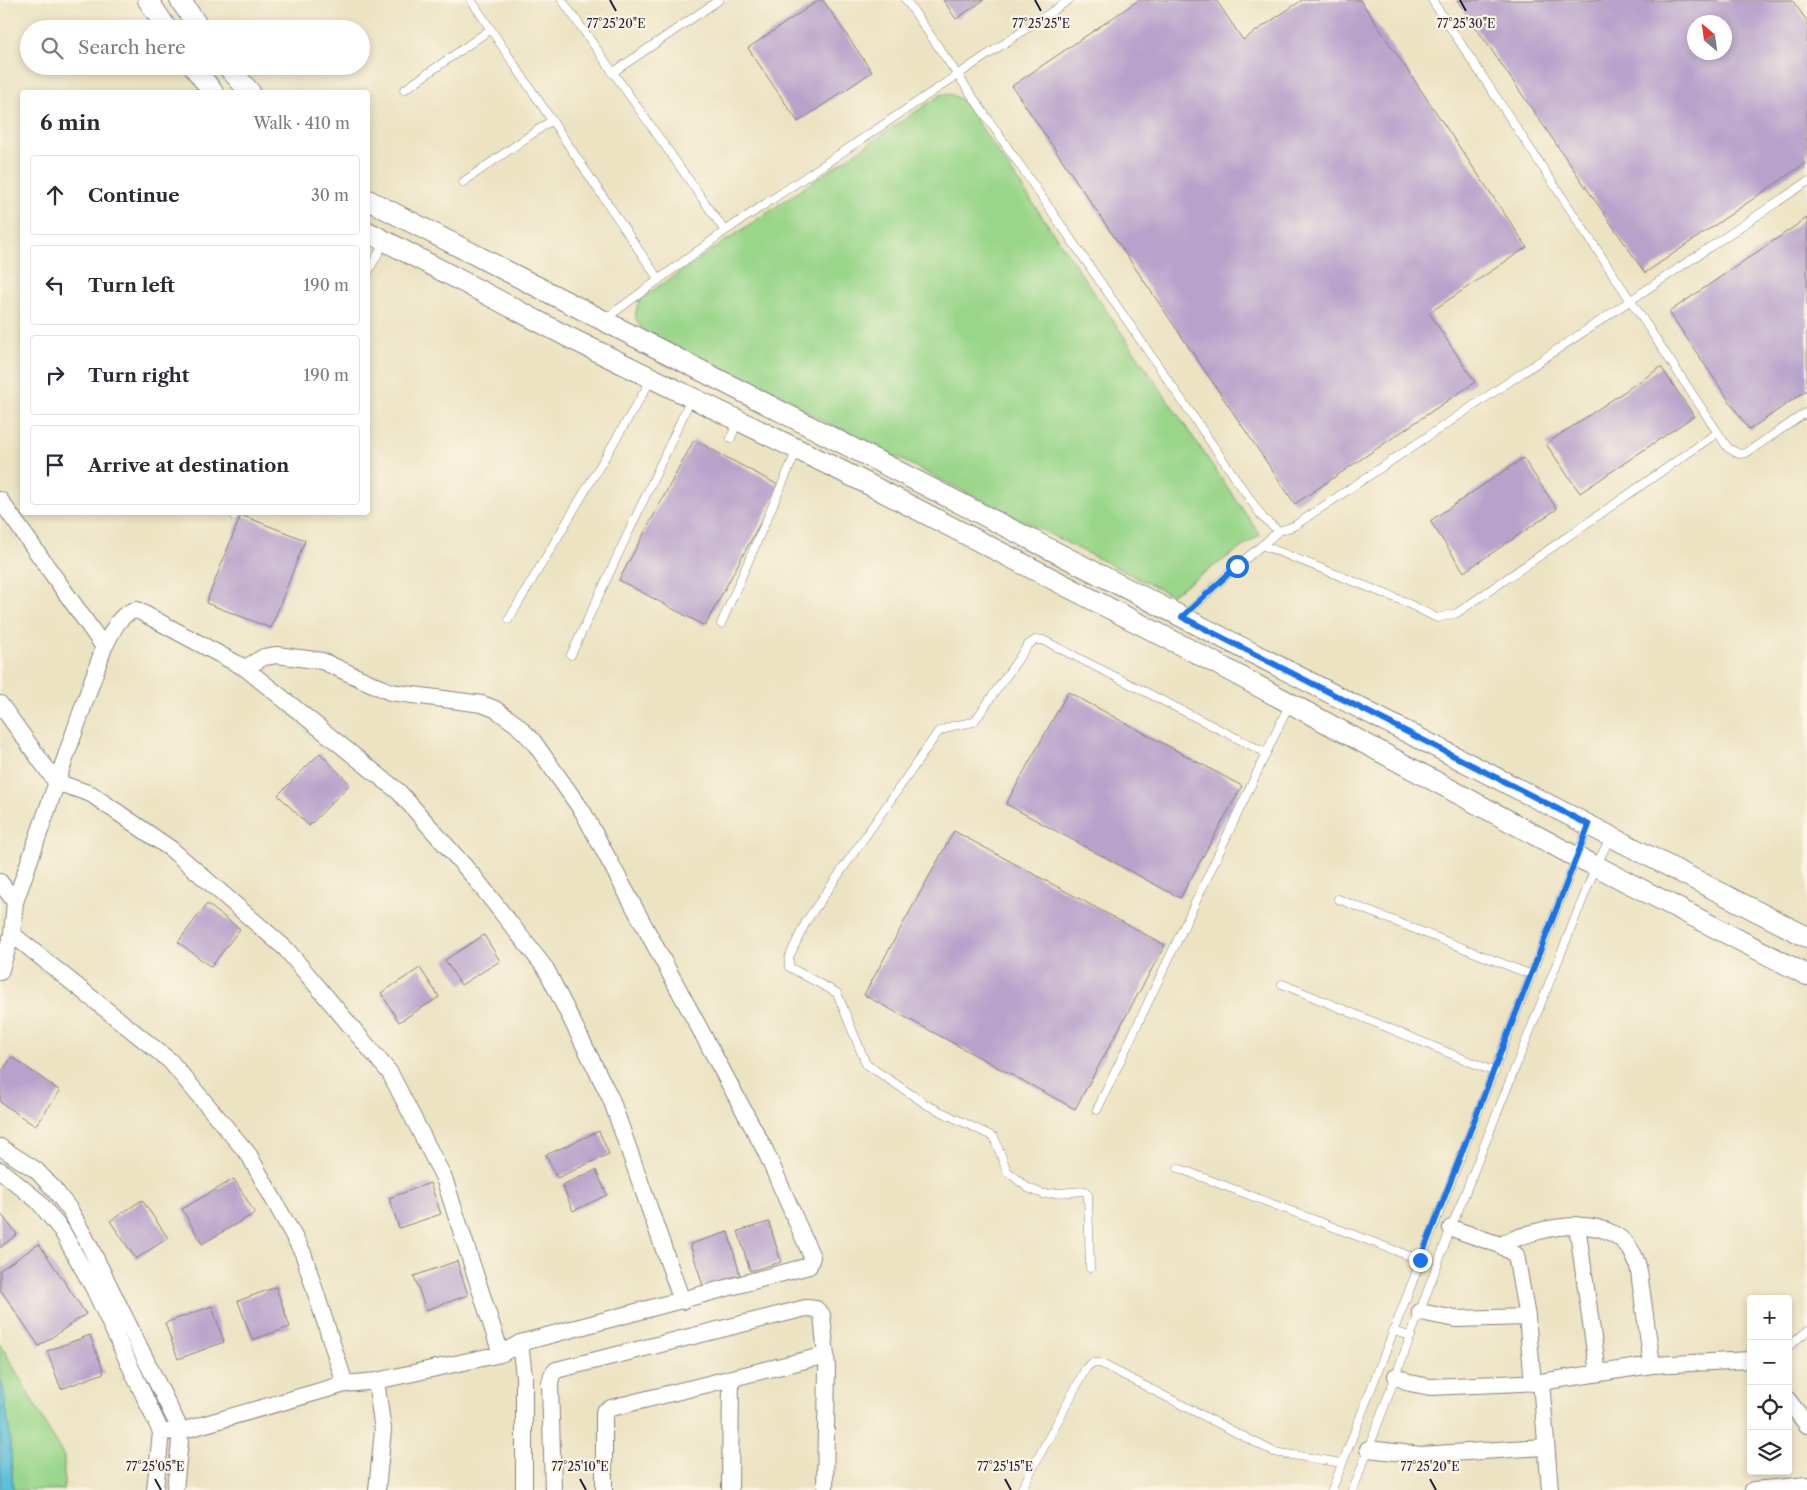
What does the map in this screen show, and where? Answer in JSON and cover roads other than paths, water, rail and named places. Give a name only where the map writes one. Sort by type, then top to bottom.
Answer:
[{"type":"street","points":[[148,0],[161,20]]},
{"type":"street","points":[[180,0],[194,20]]},
{"type":"street","points":[[200,75],[212,90]]},
{"type":"street","points":[[236,75],[248,90]]},
{"type":"street","points":[[370,201],[1807,937]]},
{"type":"street","points":[[376,236],[423,262],[691,397],[734,429],[798,450],[931,516],[1290,703],[1576,857],[1807,975]]},
{"type":"street","points":[[931,516],[942,494]]},
{"type":"street","points":[[0,500],[104,647]]},
{"type":"street","points":[[0,972],[12,934],[15,902],[104,647],[121,616],[128,611],[137,610],[245,668],[399,792],[474,877],[546,969],[611,1099],[682,1301]]},
{"type":"street","points":[[161,1432],[181,1431],[345,1384],[376,1381],[501,1354],[520,1343],[808,1266],[812,1256],[765,1150],[583,812],[533,741],[516,724],[495,709],[474,703],[390,692],[322,661],[277,655],[264,657],[245,668]]},
{"type":"street","points":[[0,704],[56,782],[91,794],[171,849],[286,949],[390,1073],[444,1178],[501,1354]]},
{"type":"street","points":[[0,882],[15,902]]},
{"type":"street","points":[[12,934],[170,1061],[249,1155],[303,1253],[345,1384]]},
{"type":"street","points":[[0,1147],[36,1170],[70,1210],[181,1431],[175,1490]]},
{"type":"street","points":[[0,1170],[32,1195],[62,1231],[94,1289],[161,1432],[155,1490]]},
{"type":"street","points":[[1500,1245],[1520,1235],[1577,1225],[1592,1225],[1618,1236],[1628,1247],[1637,1263],[1652,1365]]},
{"type":"street","points":[[1577,1225],[1598,1373]]},
{"type":"street","points":[[1451,1228],[1500,1245],[1516,1255],[1518,1259],[1537,1383],[1550,1490]]},
{"type":"street","points":[[553,1490],[550,1383],[556,1370],[806,1308],[816,1309],[822,1315],[826,1354],[825,1490]]},
{"type":"street","points":[[1420,1312],[1456,1320],[1527,1317]]},
{"type":"street","points":[[520,1343],[524,1376],[524,1490]]},
{"type":"street","points":[[604,1490],[604,1412],[610,1408],[826,1354]]},
{"type":"street","points":[[1396,1376],[1410,1383],[1430,1387],[1537,1383],[1652,1365],[1747,1360]]},
{"type":"street","points":[[730,1490],[731,1378]]},
{"type":"street","points":[[376,1381],[383,1430],[377,1490]]},
{"type":"street","points":[[1792,1405],[1807,1425]]},
{"type":"street","points":[[1368,1449],[1421,1455],[1544,1446]]},
{"type":"street","points":[[1753,1490],[1807,1485]]},
{"type":"lane","points":[[471,0],[659,280]]},
{"type":"lane","points":[[562,0],[725,231]]},
{"type":"lane","points":[[612,73],[719,0]]},
{"type":"lane","points":[[906,0],[956,77],[1263,518],[1279,531]]},
{"type":"lane","points":[[603,321],[725,231],[1069,0]]},
{"type":"lane","points":[[1432,0],[1728,448],[1739,454],[1746,453],[1807,412]]},
{"type":"lane","points":[[404,90],[491,29]]},
{"type":"lane","points":[[463,182],[552,120]]},
{"type":"lane","points":[[1182,617],[1279,531],[1294,526],[1807,182]]},
{"type":"lane","points":[[370,263],[376,236]]},
{"type":"lane","points":[[509,619],[652,378]]},
{"type":"lane","points":[[571,655],[691,397]]},
{"type":"lane","points":[[1262,545],[1403,601],[1437,618],[1457,614],[1717,433]]},
{"type":"lane","points":[[721,624],[798,450]]},
{"type":"lane","points":[[1090,1268],[1088,1195],[1085,1191],[1043,1194],[1028,1188],[1007,1171],[994,1137],[927,1105],[866,1064],[836,993],[789,967],[789,957],[807,920],[938,732],[952,726],[974,722],[1028,645],[1035,640],[1043,640],[1266,753]]},
{"type":"lane","points":[[1096,1110],[1290,703]]},
{"type":"lane","points":[[1332,1490],[1589,825]]},
{"type":"lane","points":[[1353,1490],[1451,1228],[1596,866],[1611,836]]},
{"type":"lane","points":[[1338,899],[1532,975]]},
{"type":"lane","points":[[1282,984],[1495,1072]]},
{"type":"lane","points":[[1178,1168],[1420,1260]]},
{"type":"lane","points":[[1392,1331],[1411,1336]]},
{"type":"lane","points":[[1792,1344],[1807,1331]]},
{"type":"lane","points":[[1021,1490],[1086,1368],[1092,1363],[1100,1363],[1274,1452],[1342,1463]]},
{"type":"water","points":[[0,1380],[3,1386],[10,1436],[13,1490],[0,1490]]}]
